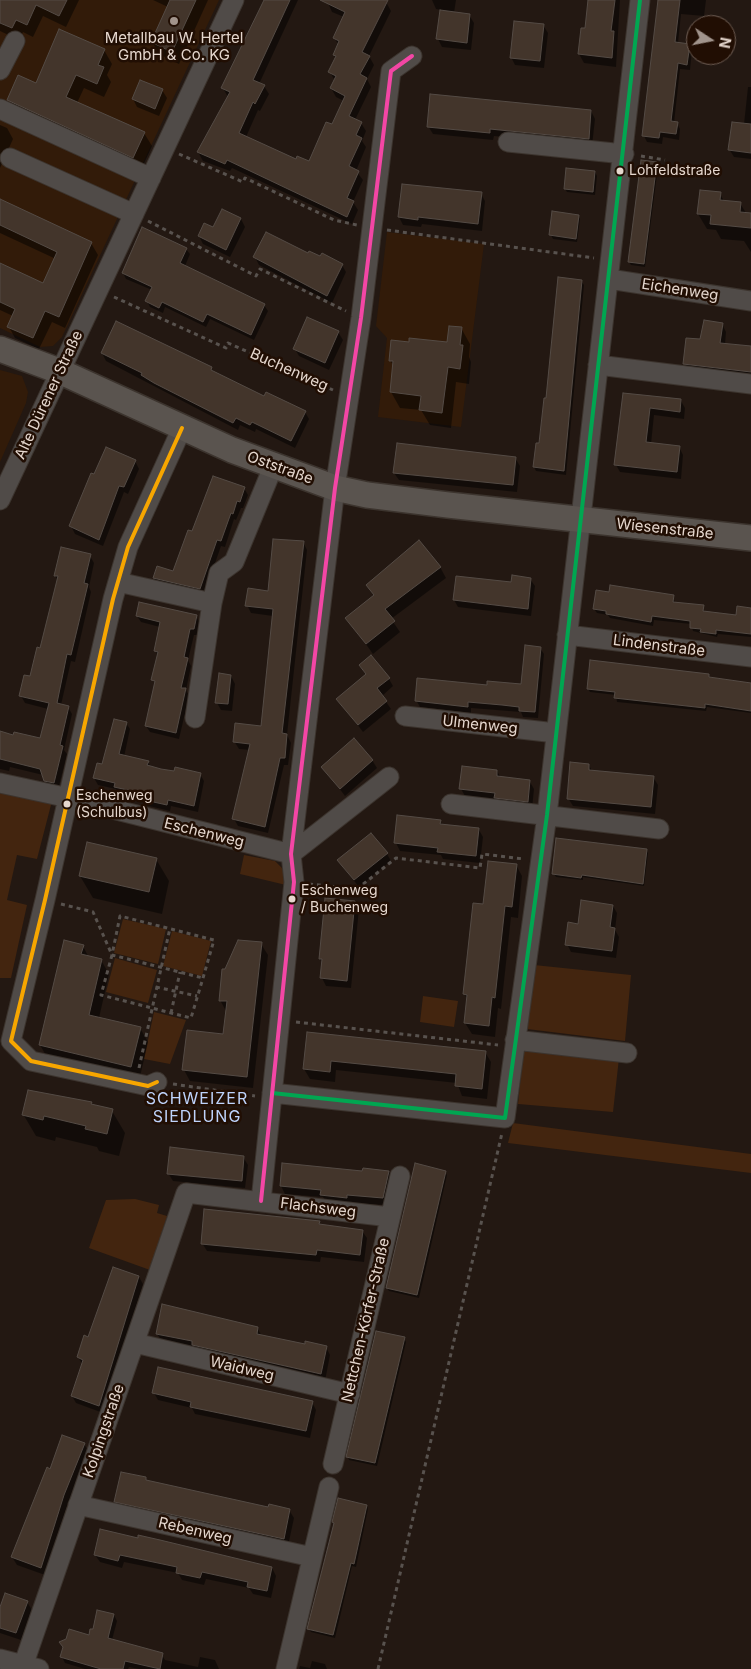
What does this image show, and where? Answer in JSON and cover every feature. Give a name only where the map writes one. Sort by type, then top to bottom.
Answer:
[{"type":"main road","name":"Oststraße","points":[[0,349],[59,371],[182,428],[273,467],[336,488],[367,495],[579,520]]},
{"type":"main road","name":"Wiesenstraße","points":[[579,520],[751,538]]},
{"type":"street","name":"Alte Dürener Straße","points":[[2,491],[234,0]]},
{"type":"street","points":[[272,1096],[506,1118],[514,1044],[547,815],[579,520],[624,154],[640,0]]},
{"type":"street","points":[[0,70],[15,41]]},
{"type":"street","name":"Buchenweg","points":[[261,1201],[294,882],[291,854],[336,488],[361,318],[391,71],[412,56]]},
{"type":"street","points":[[0,108],[150,178]]},
{"type":"street","points":[[508,142],[624,154]]},
{"type":"street","points":[[10,158],[134,214]]},
{"type":"street","name":"Eichenweg","points":[[609,279],[661,279],[751,301]]},
{"type":"street","points":[[598,365],[751,384]]},
{"type":"street","points":[[157,1082],[148,1086],[31,1061],[11,1041],[46,900],[118,582],[128,547],[182,428]]},
{"type":"street","points":[[195,718],[212,603],[219,573],[234,562],[273,467]]},
{"type":"street","points":[[118,582],[212,603]]},
{"type":"street","name":"Lindenstraße","points":[[567,636],[751,657]]},
{"type":"street","name":"Ulmenweg","points":[[405,716],[556,733]]},
{"type":"street","points":[[291,854],[389,777]]},
{"type":"street","name":"Eschenweg","points":[[0,783],[69,798],[291,854]]},
{"type":"street","points":[[451,804],[659,829]]},
{"type":"street","points":[[514,1044],[626,1053]]},
{"type":"street","name":"Nettchen-Körfer-Straße","points":[[333,1464],[400,1176]]},
{"type":"street","name":"Flachsweg","points":[[186,1193],[390,1217]]},
{"type":"street","name":"Kolpingstraße","points":[[28,1668],[78,1505],[186,1193]]},
{"type":"street","name":"Waidweg","points":[[135,1343],[350,1394]]},
{"type":"street","points":[[286,1669],[328,1487]]},
{"type":"street","name":"Rebenweg","points":[[78,1505],[312,1557]]},
{"type":"street","points":[[0,1659],[28,1668]]},
{"type":"path","points":[[165,147],[243,182],[245,178],[334,220],[371,228],[611,259]]},
{"type":"path","points":[[624,154],[665,160]]},
{"type":"path","points":[[134,214],[256,276],[260,269],[361,318]]},
{"type":"path","name":"Buchenweg","points":[[98,290],[226,348],[228,343],[349,397]]},
{"type":"path","points":[[294,882],[357,889],[396,858],[480,868],[482,854],[540,861]]},
{"type":"path","points":[[46,900],[93,912],[112,955]]},
{"type":"path","points":[[120,916],[170,928],[214,940],[191,1018],[101,995],[120,916]]},
{"type":"path","points":[[136,1083],[170,928]]},
{"type":"path","points":[[112,955],[203,978]]},
{"type":"path","points":[[170,1013],[180,972]]},
{"type":"path","points":[[156,987],[197,996]]},
{"type":"path","points":[[280,1020],[514,1044]]},
{"type":"path","points":[[157,1082],[272,1096]]},
{"type":"path","points":[[378,1669],[506,1118]]},
{"type":"shaded area","points":[[0,0],[219,0],[62,337],[53,346],[40,347],[0,328]]},
{"type":"shaded area","points":[[387,232],[484,244],[461,427],[378,417],[387,338],[376,326]]},
{"type":"shaded area","points":[[0,370],[22,376],[28,392],[26,403],[0,462]]},
{"type":"shaded area","points":[[0,789],[52,801],[37,859],[17,855],[7,900],[27,905],[11,978],[0,978]]},
{"type":"shaded area","points":[[244,855],[275,861],[286,872],[286,885],[240,874]]},
{"type":"shaded area","points":[[123,919],[166,929],[158,964],[114,953]]},
{"type":"shaded area","points":[[172,931],[211,941],[202,976],[163,966]]},
{"type":"shaded area","points":[[115,958],[157,970],[148,1003],[106,992]]},
{"type":"shaded area","points":[[534,965],[631,975],[625,1041],[527,1029]]},
{"type":"shaded area","points":[[423,996],[458,1001],[454,1027],[420,1022]]},
{"type":"shaded area","points":[[154,1012],[186,1020],[170,1064],[144,1059]]},
{"type":"shaded area","points":[[524,1047],[619,1058],[613,1112],[518,1104]]},
{"type":"shaded area","points":[[513,1123],[751,1154],[751,1173],[508,1143]]},
{"type":"shaded area","points":[[135,1199],[159,1205],[157,1213],[167,1216],[150,1270],[89,1248],[106,1200]]},
{"type":"building","points":[[0,0],[67,0],[59,16],[36,5],[27,25],[16,20],[12,28],[0,23]]},
{"type":"building","name":"Metallbau W. Hertel GmbH & Co. KG","points":[[170,0],[196,0],[172,52],[151,42]]},
{"type":"building","points":[[264,0],[290,0],[253,80],[265,85],[255,104],[253,102],[239,133],[296,159],[297,156],[309,161],[326,122],[332,124],[345,96],[330,88],[336,76],[328,72],[336,56],[333,55],[339,41],[333,38],[345,12],[320,0],[388,0],[362,52],[370,56],[360,74],[367,78],[349,116],[362,122],[356,135],[362,138],[349,166],[359,171],[347,198],[354,201],[347,217],[227,160],[225,164],[197,152],[230,92],[221,88]]},
{"type":"building","points":[[588,0],[615,0],[611,31],[614,31],[612,58],[578,54],[581,28],[585,28]]},
{"type":"building","points":[[658,0],[680,0],[675,42],[686,43],[686,65],[678,63],[671,121],[678,122],[676,134],[660,132],[659,138],[642,136]]},
{"type":"building","points":[[440,10],[470,14],[467,43],[436,39]]},
{"type":"building","points":[[514,21],[544,24],[540,61],[510,58]]},
{"type":"building","points":[[59,29],[105,49],[98,65],[104,67],[97,84],[76,75],[66,97],[145,132],[133,158],[7,100],[18,75],[36,83]]},
{"type":"building","points":[[140,80],[163,89],[155,109],[132,99]]},
{"type":"building","points":[[430,94],[591,110],[589,139],[490,129],[490,133],[427,127]]},
{"type":"building","points":[[732,122],[751,124],[751,153],[728,150]]},
{"type":"building","points":[[641,160],[657,162],[644,264],[628,262]]},
{"type":"building","points":[[566,168],[595,171],[593,192],[564,189]]},
{"type":"building","points":[[402,184],[482,192],[478,224],[418,217],[418,220],[398,217]]},
{"type":"building","points":[[700,190],[721,192],[720,200],[741,202],[740,212],[751,213],[751,228],[710,224],[711,215],[697,214]]},
{"type":"building","points":[[0,199],[92,242],[59,317],[45,311],[33,338],[7,327],[15,309],[0,302],[0,263],[43,283],[57,252],[0,225]]},
{"type":"building","points":[[222,209],[241,218],[226,250],[198,236],[204,223],[213,227]]},
{"type":"building","points":[[552,211],[579,215],[576,239],[549,235]]},
{"type":"building","points":[[142,227],[187,248],[180,263],[265,304],[251,335],[207,314],[203,322],[162,302],[159,308],[145,301],[152,287],[122,273]]},
{"type":"building","points":[[266,232],[308,253],[309,251],[320,256],[322,253],[343,264],[327,296],[253,257]]},
{"type":"building","points":[[558,277],[582,280],[564,471],[533,467],[536,443],[539,443],[544,398],[546,398]]},
{"type":"building","points":[[307,317],[339,331],[325,363],[293,349]]},
{"type":"building","points":[[704,320],[723,323],[720,343],[751,346],[751,372],[683,364],[686,338],[700,339]]},
{"type":"building","points":[[116,321],[212,367],[211,370],[264,396],[266,392],[306,411],[291,441],[252,422],[250,425],[236,418],[233,423],[154,383],[141,375],[142,373],[101,353]]},
{"type":"building","points":[[449,326],[462,327],[460,345],[463,345],[460,369],[448,367],[442,413],[419,410],[421,396],[390,392],[393,361],[389,361],[391,340],[409,342],[409,338],[447,342]]},
{"type":"building","points":[[623,393],[681,399],[680,412],[650,408],[646,442],[680,446],[677,472],[614,465]]},
{"type":"building","points":[[397,443],[516,457],[513,485],[393,473]]},
{"type":"building","points":[[106,447],[136,460],[124,487],[119,486],[99,540],[69,526],[91,473],[94,474]]},
{"type":"building","points":[[213,476],[245,487],[240,502],[237,501],[233,514],[231,513],[221,541],[217,540],[200,589],[153,578],[157,566],[173,571],[188,530],[192,531]]},
{"type":"building","points":[[273,539],[304,541],[282,733],[287,734],[285,758],[280,758],[265,827],[232,819],[250,744],[233,742],[235,723],[261,726],[273,609],[245,606],[248,588],[268,591]]},
{"type":"building","points":[[419,540],[441,567],[385,609],[395,621],[366,644],[345,618],[374,595],[366,585]]},
{"type":"building","points":[[61,547],[91,554],[84,583],[88,584],[71,655],[67,654],[57,703],[69,706],[60,745],[63,746],[54,783],[44,781],[40,769],[0,759],[0,731],[13,735],[14,732],[40,738],[49,703],[19,696],[24,675],[30,676],[37,647],[40,648],[58,576],[54,576]]},
{"type":"building","points":[[512,575],[531,578],[528,609],[453,600],[456,576],[511,582]]},
{"type":"building","points":[[610,585],[674,595],[673,602],[704,605],[703,611],[736,615],[737,606],[751,608],[751,634],[716,630],[716,634],[700,632],[701,629],[690,628],[690,621],[652,616],[651,622],[606,614],[606,611],[593,609],[596,590],[609,592]]},
{"type":"building","points":[[139,602],[197,615],[194,629],[190,629],[184,657],[188,658],[181,688],[186,688],[176,733],[145,726],[155,681],[151,680],[158,652],[154,651],[160,622],[136,616]]},
{"type":"building","points":[[525,645],[541,647],[535,712],[519,711],[519,707],[502,705],[468,702],[468,707],[415,701],[417,678],[487,685],[487,681],[521,684]]},
{"type":"building","points":[[371,655],[390,678],[377,688],[387,701],[358,725],[336,699],[366,674],[359,665]]},
{"type":"building","points":[[590,660],[709,674],[709,677],[751,683],[751,711],[705,704],[705,708],[614,698],[615,692],[587,689]]},
{"type":"building","points":[[219,673],[231,675],[228,704],[215,703]]},
{"type":"building","points":[[114,719],[127,722],[119,754],[149,761],[147,765],[161,769],[174,771],[175,767],[201,773],[194,806],[168,800],[167,805],[140,799],[141,793],[114,787],[115,783],[93,778],[97,763],[102,764]]},
{"type":"building","points":[[354,738],[373,760],[340,789],[321,767]]},
{"type":"building","points":[[570,762],[589,764],[589,770],[654,776],[651,807],[567,799]]},
{"type":"building","points":[[462,766],[497,770],[497,776],[530,780],[528,802],[494,798],[495,793],[459,789]]},
{"type":"building","points":[[397,815],[441,820],[440,824],[479,828],[476,856],[437,852],[438,848],[394,843]]},
{"type":"building","points":[[371,833],[388,853],[354,880],[337,860]]},
{"type":"building","points":[[556,838],[647,849],[643,884],[582,875],[581,878],[552,874]]},
{"type":"building","points":[[87,842],[157,858],[149,892],[79,876]]},
{"type":"building","points":[[488,861],[517,864],[512,907],[505,906],[495,998],[492,997],[489,1026],[464,1023],[467,995],[463,994],[473,903],[483,904]]},
{"type":"building","points":[[325,898],[355,901],[347,981],[320,978],[322,959],[319,959]]},
{"type":"building","points":[[581,900],[613,905],[610,927],[615,928],[612,951],[565,945],[568,922],[578,924]]},
{"type":"building","points":[[64,940],[84,945],[81,954],[102,959],[89,1015],[141,1027],[131,1067],[39,1045]]},
{"type":"building","points":[[238,940],[262,942],[247,1077],[182,1070],[187,1030],[223,1034],[227,1001],[219,1001],[222,969],[225,969]]},
{"type":"building","points":[[307,1032],[486,1051],[482,1089],[455,1086],[456,1074],[331,1061],[330,1072],[303,1069]]},
{"type":"building","points":[[28,1090],[92,1102],[91,1104],[113,1109],[107,1134],[85,1129],[86,1126],[44,1116],[43,1120],[22,1115]]},
{"type":"building","points":[[170,1147],[244,1156],[242,1181],[167,1174]]},
{"type":"building","points":[[282,1163],[362,1171],[363,1168],[389,1171],[383,1198],[347,1195],[347,1198],[320,1195],[321,1190],[280,1186]]},
{"type":"building","points":[[415,1163],[446,1171],[417,1295],[386,1288]]},
{"type":"building","points":[[204,1209],[320,1221],[319,1224],[363,1230],[360,1255],[317,1250],[316,1255],[201,1244]]},
{"type":"building","points":[[113,1267],[139,1276],[99,1406],[71,1396],[83,1360],[77,1357],[84,1335],[88,1337]]},
{"type":"building","points":[[162,1304],[258,1327],[257,1334],[305,1344],[305,1341],[327,1346],[321,1374],[192,1345],[192,1341],[156,1334]]},
{"type":"building","points":[[376,1331],[405,1337],[375,1463],[346,1457]]},
{"type":"building","points":[[158,1367],[313,1401],[306,1431],[190,1407],[191,1402],[152,1393]]},
{"type":"building","points":[[62,1435],[85,1443],[64,1495],[41,1568],[11,1557],[47,1467],[50,1469]]},
{"type":"building","points":[[121,1472],[146,1477],[146,1480],[268,1507],[269,1504],[290,1509],[284,1539],[114,1502]]},
{"type":"building","points":[[338,1498],[367,1505],[354,1564],[351,1563],[333,1635],[307,1629],[334,1523],[332,1522]]},
{"type":"building","points":[[100,1529],[138,1538],[138,1535],[272,1567],[267,1591],[247,1587],[248,1582],[202,1572],[200,1578],[176,1573],[177,1567],[120,1555],[118,1561],[94,1555]]},
{"type":"building","points":[[5,1593],[28,1601],[16,1633],[0,1628],[0,1607]]},
{"type":"building","points":[[97,1610],[114,1614],[108,1638],[163,1653],[160,1669],[125,1661],[123,1669],[101,1669],[60,1657],[63,1647],[59,1642],[66,1639],[69,1629],[89,1635],[90,1629],[93,1629]]},
{"type":"transit line","points":[[272,1093],[505,1118],[547,815],[640,0]]},
{"type":"transit line","points":[[261,1201],[294,882],[291,854],[335,488],[361,318],[391,71],[412,56]]},
{"type":"transit line","points":[[157,1082],[148,1086],[31,1061],[11,1041],[113,599],[128,547],[182,428]]},
{"type":"place","name":"Metallbau W. Hertel GmbH & Co. KG","points":[[174,21]]},
{"type":"place","name":"Lohfeldstraße","points":[[620,171]]},
{"type":"place","name":"Eschenweg (Schulbus)","points":[[67,804]]},
{"type":"place","name":"Eschenweg / Buchenweg","points":[[292,899]]},
{"type":"district","name":"SCHWEIZER SIEDLUNG","points":[[197,1108]]}]
